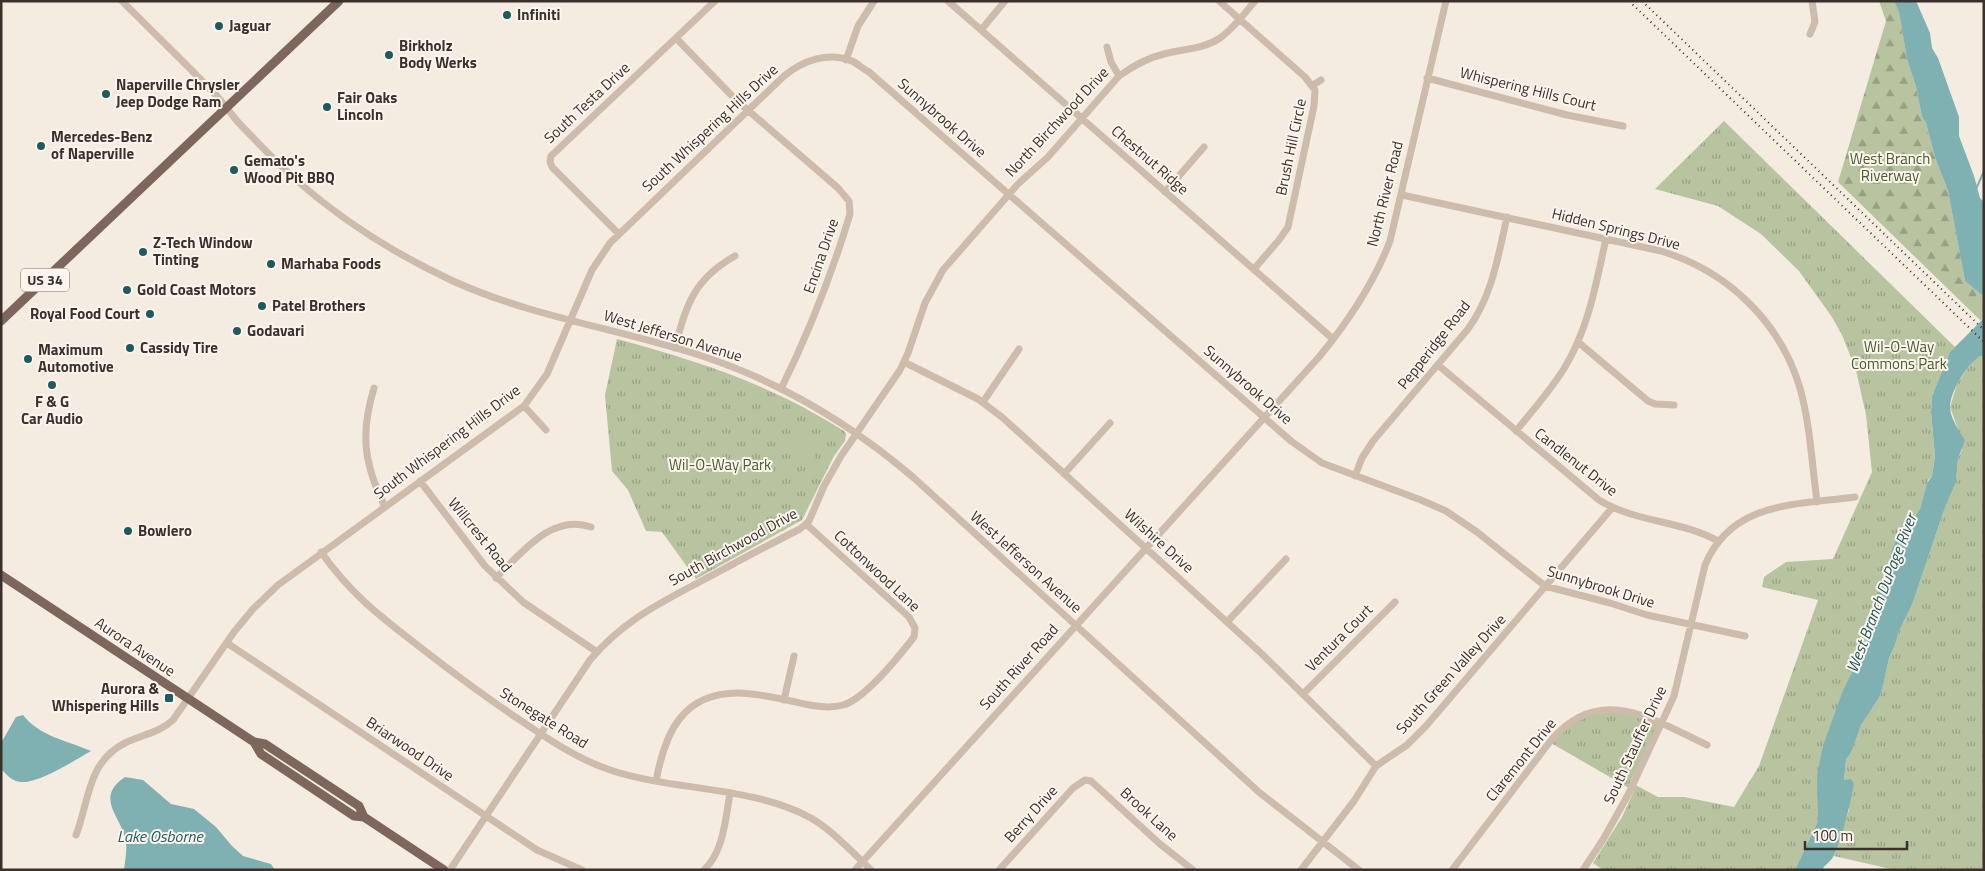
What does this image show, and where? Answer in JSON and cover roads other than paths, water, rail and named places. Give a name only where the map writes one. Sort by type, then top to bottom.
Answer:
[{"type":"main road","name":"US 34","points":[[1,321],[339,1]]},
{"type":"main road","name":"Aurora Avenue","points":[[1,575],[254,742],[265,744],[359,806],[364,816],[444,870]]},
{"type":"street","name":"West Jefferson Avenue","points":[[122,1],[227,108],[273,158],[338,213],[385,244],[456,282],[512,303],[675,348],[735,368],[816,407],[857,433],[914,478],[1260,793],[1359,870]]},
{"type":"street","name":"South Testa Drive","points":[[619,234],[552,167],[550,156],[715,1]]},
{"type":"street","points":[[846,60],[858,26],[874,1]]},
{"type":"street","name":"Chestnut Ridge","points":[[948,1],[1333,339]]},
{"type":"street","points":[[981,30],[1005,1]]},
{"type":"street","name":"Brush Hill Circle","points":[[1219,1],[1313,85],[1315,90],[1314,106],[1289,223],[1284,234],[1254,269]]},
{"type":"street","name":"North Birchwood Drive","points":[[1009,194],[1048,157],[1119,76],[1155,57],[1212,42],[1226,33],[1255,1]]},
{"type":"street","points":[[1810,34],[1815,22],[1812,1]]},
{"type":"street","name":"North River Road","points":[[1265,417],[1333,339],[1370,284],[1386,252],[1402,195],[1443,2]]},
{"type":"street","points":[[676,38],[748,110]]},
{"type":"street","points":[[1108,47],[1111,62],[1119,76]]},
{"type":"street","name":"South Whispering Hills Drive","points":[[76,836],[82,821],[88,790],[94,774],[102,762],[122,745],[167,726],[189,699],[248,615],[270,592],[384,506],[524,406],[539,388],[547,374],[592,270],[603,252],[619,234],[794,68],[816,59],[846,60]]},
{"type":"street","name":"Sunnybrook Drive","points":[[846,60],[869,72],[1291,441],[1314,459],[1446,511],[1477,532],[1545,586],[1610,603],[1647,616],[1746,636]]},
{"type":"street","name":"Whispering Hills Court","points":[[1427,78],[1567,115],[1623,126]]},
{"type":"street","points":[[1313,85],[1321,80]]},
{"type":"street","name":"Encina Drive","points":[[748,110],[838,188],[846,197],[850,207],[847,225],[818,307],[798,355],[781,389]]},
{"type":"street","points":[[1165,192],[1204,147]]},
{"type":"street","name":"South Birchwood Drive","points":[[450,870],[597,652],[620,629],[642,614],[806,524],[833,469],[900,370],[934,285],[954,256],[1009,194]]},
{"type":"street","name":"Hidden Springs Drive","points":[[1402,195],[1661,251],[1690,261],[1730,286],[1756,310],[1779,342],[1792,367],[1804,407],[1817,502]]},
{"type":"street","name":"Pepperidge Road","points":[[1355,476],[1366,450],[1468,329],[1484,302],[1493,279],[1507,218]]},
{"type":"street","points":[[1516,431],[1558,378],[1578,342],[1592,304],[1606,239]]},
{"type":"street","points":[[675,348],[690,300],[696,290],[720,264],[735,256]]},
{"type":"street","points":[[1578,342],[1648,401],[1655,404],[1674,405]]},
{"type":"street","points":[[983,402],[1019,349]]},
{"type":"street","name":"Wilshire Drive","points":[[904,362],[983,402],[1227,622],[1376,766]]},
{"type":"street","name":"Candlenut Drive","points":[[1438,365],[1588,492],[1612,508],[1700,532],[1718,542]]},
{"type":"street","points":[[374,388],[366,417],[366,451],[372,478],[384,506]]},
{"type":"street","points":[[524,406],[546,430]]},
{"type":"street","name":"South River Road","points":[[855,870],[1265,417]]},
{"type":"street","points":[[1064,474],[1110,424]]},
{"type":"street","name":"Willcrest Road","points":[[420,481],[484,566],[496,578],[523,602],[597,652]]},
{"type":"street","name":"South Stauffer Drive","points":[[1583,870],[1617,815],[1662,724],[1678,684],[1705,565],[1718,542],[1729,530],[1749,516],[1769,509],[1855,497]]},
{"type":"street","name":"South Green Valley Drive","points":[[1301,870],[1354,802],[1376,766],[1407,745],[1426,726],[1612,508]]},
{"type":"street","points":[[496,578],[546,532],[575,523],[590,527]]},
{"type":"street","name":"Cottonwood Lane","points":[[656,781],[662,751],[667,738],[679,719],[695,705],[717,696],[738,693],[826,707],[842,705],[862,695],[905,648],[914,633],[913,622],[909,617],[806,524]]},
{"type":"street","name":"Stonegate Road","points":[[322,552],[344,583],[371,609],[452,672],[564,749],[595,764],[622,774],[768,801],[786,807],[809,818],[828,831],[871,870]]},
{"type":"street","points":[[1227,622],[1286,559]]},
{"type":"street","name":"Ventura Court","points":[[1303,694],[1395,602]]},
{"type":"street","name":"Briarwood Drive","points":[[227,643],[537,850],[582,870]]},
{"type":"street","points":[[784,700],[794,656]]},
{"type":"street","name":"Claremont Drive","points":[[1452,870],[1552,739],[1571,722],[1589,713],[1615,709],[1634,712],[1708,745]]},
{"type":"street","name":"Berry Drive","points":[[998,870],[1073,788],[1085,780]]},
{"type":"street","name":"Brook Lane","points":[[1085,780],[1091,782],[1160,844],[1193,870]]},
{"type":"street","points":[[704,870],[714,858],[719,848],[730,794]]},
{"type":"water","points":[[1894,1],[1916,1],[1930,33],[1932,48],[1938,58],[1959,117],[1959,136],[1980,198],[1984,202],[1984,297],[1965,281],[1948,191],[1935,157],[1926,123],[1922,117],[1916,87],[1907,59],[1899,12]]},
{"type":"water","name":"West Branch DuPage River","points":[[1984,318],[1984,357],[1981,356],[1976,359],[1965,371],[1956,387],[1951,402],[1952,416],[1965,440],[1958,459],[1956,482],[1943,513],[1912,605],[1899,631],[1889,658],[1879,698],[1861,725],[1852,751],[1846,760],[1844,780],[1851,779],[1854,784],[1841,838],[1833,857],[1822,870],[1795,870],[1818,821],[1817,775],[1823,746],[1842,693],[1867,641],[1892,548],[1903,526],[1916,516],[1920,509],[1927,483],[1932,476],[1935,456],[1931,412],[1932,396],[1950,352]]},
{"type":"water","points":[[23,715],[45,733],[91,751],[33,781],[23,782],[14,780],[1,769],[1,743],[16,717]]},
{"type":"water","name":"Lake Osborne","points":[[125,777],[143,780],[171,804],[194,809],[216,827],[243,856],[271,864],[275,870],[124,870],[126,843],[110,800],[111,792]]},
{"type":"waterway","points":[[1976,189],[1984,171]]},
{"type":"railway","points":[[1629,1],[1984,342]]},
{"type":"railway","points":[[1642,1],[1984,330]]},
{"type":"place","name":"Infiniti","points":[[507,15]]},
{"type":"place","name":"Jaguar","points":[[219,26]]},
{"type":"place","name":"Birkholz Body Werks","points":[[389,55]]},
{"type":"place","name":"Naperville Chrysler Jeep Dodge Ram","points":[[106,94]]},
{"type":"place","name":"Fair Oaks Lincoln","points":[[327,107]]},
{"type":"place","name":"Mercedes-Benz of Naperville","points":[[41,146]]},
{"type":"place","name":"Gemato's Wood Pit BBQ","points":[[234,170]]},
{"type":"place","name":"Z-Tech Window Tinting","points":[[143,252]]},
{"type":"place","name":"Marhaba Foods","points":[[271,264]]},
{"type":"place","name":"Gold Coast Motors","points":[[127,290]]},
{"type":"place","name":"Patel Brothers","points":[[262,306]]},
{"type":"place","name":"Royal Food Court","points":[[150,314]]},
{"type":"place","name":"Godavari","points":[[237,331]]},
{"type":"place","name":"Cassidy Tire","points":[[130,348]]},
{"type":"place","name":"Maximum Automotive","points":[[28,359]]},
{"type":"place","name":"F & G Car Audio","points":[[52,385]]},
{"type":"place","name":"Bowlero","points":[[128,531]]},
{"type":"place","name":"Aurora & Whispering Hills","points":[[169,698]]},
{"type":"park label","name":"West Branch Riverway","points":[[1890,168]]},
{"type":"park label","name":"Wil-O-Way Commons Park","points":[[1899,356]]},
{"type":"park label","name":"Wil-O-Way Park","points":[[720,465]]}]
